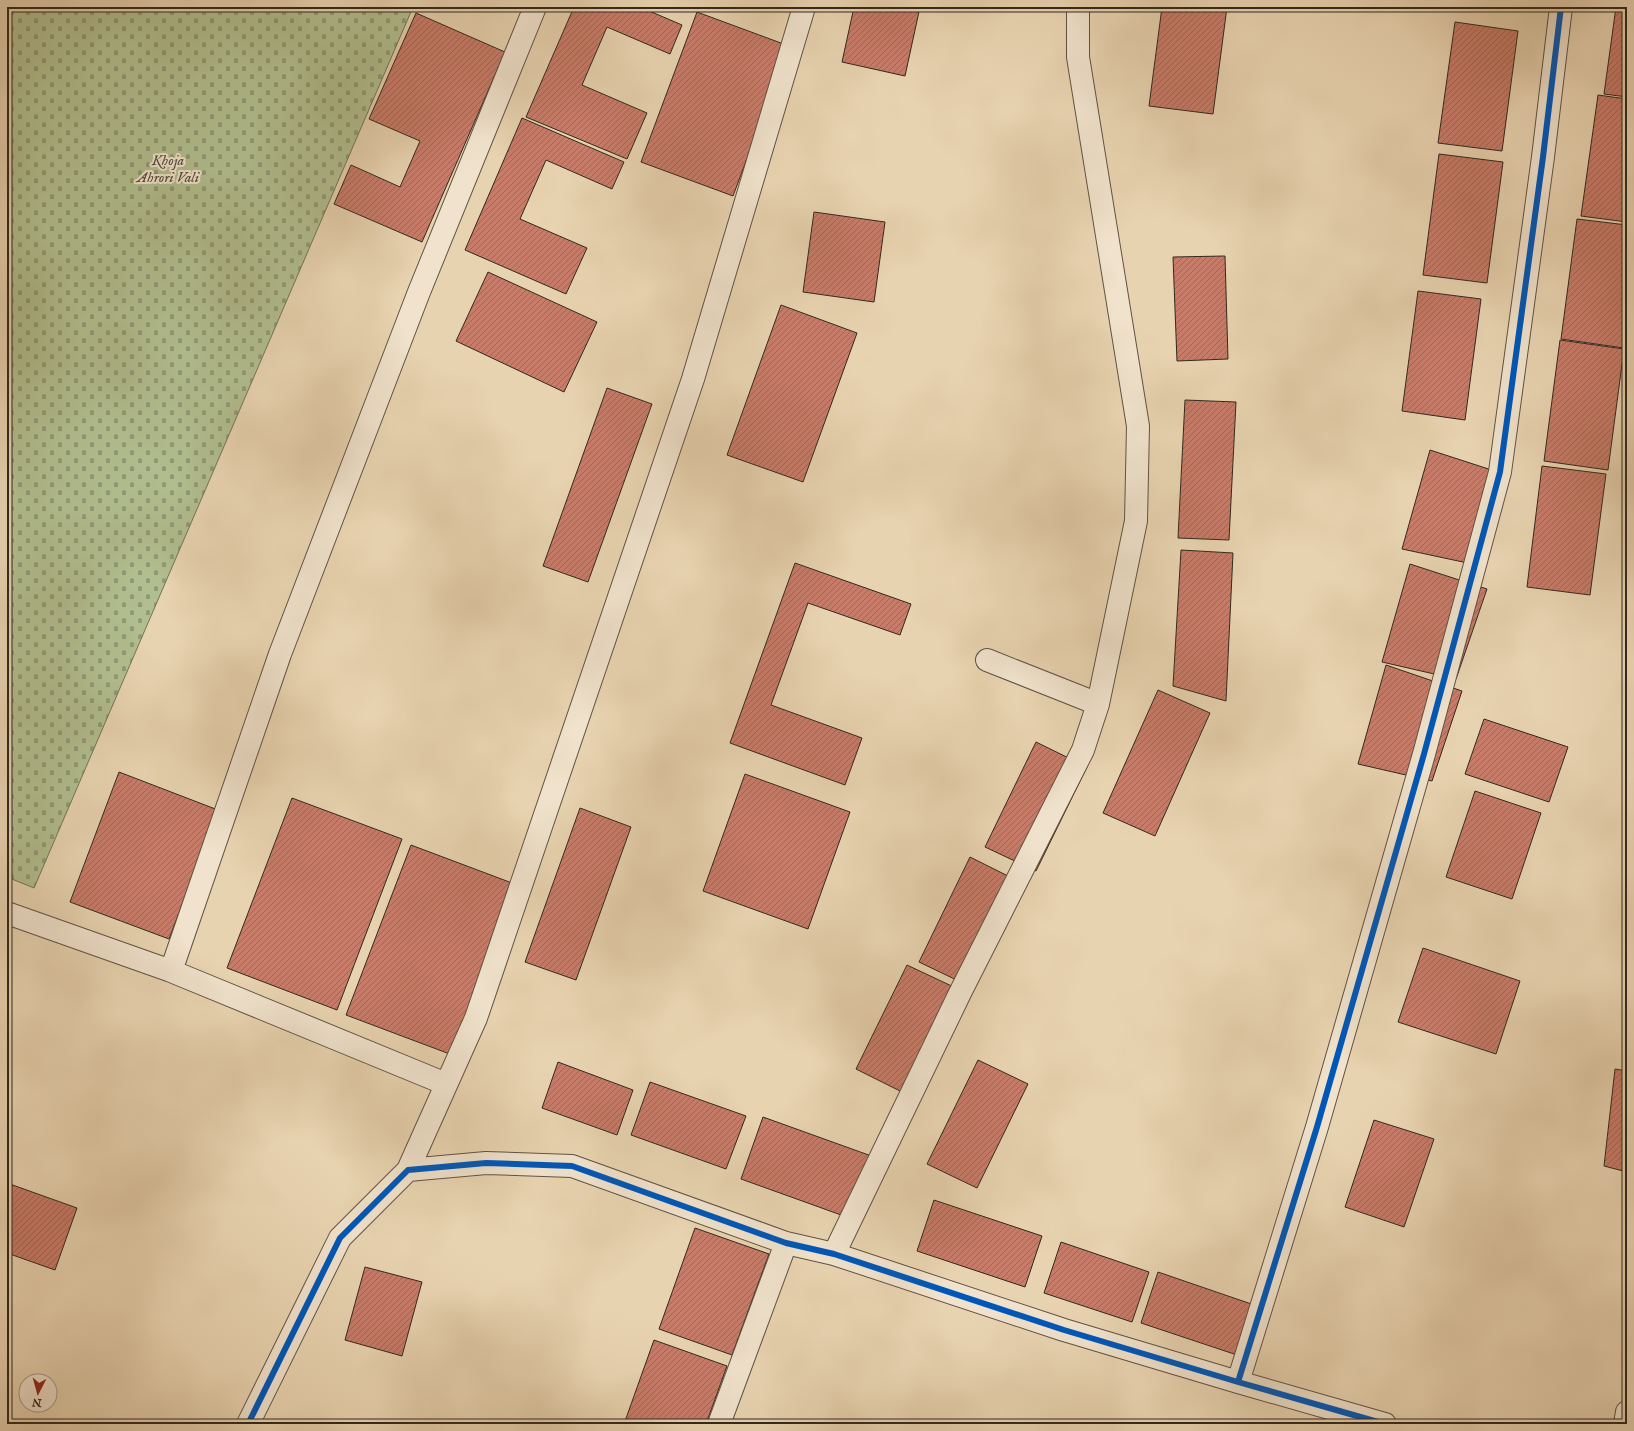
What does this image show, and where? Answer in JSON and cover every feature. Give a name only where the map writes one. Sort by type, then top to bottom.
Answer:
[{"type":"street","points":[[171,971],[280,654],[419,292],[535,7]]},
{"type":"street","points":[[248,1424],[340,1238],[408,1170],[476,1018],[693,379],[804,7]]},
{"type":"street","points":[[834,1254],[960,994],[1083,750],[1098,704],[1136,521],[1138,426],[1078,57],[1078,7]]},
{"type":"street","points":[[1238,1382],[1317,1127],[1426,747],[1500,472],[1544,157],[1561,7]]},
{"type":"street","points":[[987,660],[1098,704]]},
{"type":"street","points":[[7,913],[171,971],[446,1084]]},
{"type":"street","points":[[408,1170],[486,1163],[572,1166],[786,1243],[834,1254],[1064,1330],[1385,1424]]},
{"type":"street","points":[[719,1424],[786,1243]]},
{"type":"street","points":[[1625,1424],[1627,1412]]},
{"type":"green space","name":"Khoja Ahrori Vali","points":[[7,7],[413,7],[34,888],[7,877]]},
{"type":"building","points":[[574,7],[640,7],[682,25],[670,54],[607,27],[582,85],[647,113],[627,159],[526,117]]},
{"type":"building","points":[[854,7],[920,7],[905,76],[842,62]]},
{"type":"building","points":[[1162,7],[1227,7],[1213,114],[1149,106]]},
{"type":"building","points":[[1616,7],[1627,7],[1627,97],[1604,94]]},
{"type":"building","points":[[697,12],[789,46],[733,196],[641,162]]},
{"type":"building","points":[[416,13],[505,52],[422,242],[334,204],[351,165],[400,187],[420,141],[369,119]]},
{"type":"building","points":[[1455,22],[1518,31],[1502,151],[1438,143]]},
{"type":"building","points":[[1598,95],[1627,99],[1627,222],[1581,216]]},
{"type":"building","points":[[522,118],[624,162],[612,189],[546,160],[520,219],[587,248],[566,294],[465,250]]},
{"type":"building","points":[[1439,154],[1503,162],[1487,283],[1423,275]]},
{"type":"building","points":[[814,212],[885,222],[874,302],[803,292]]},
{"type":"building","points":[[1577,219],[1627,225],[1627,324],[1624,348],[1561,339]]},
{"type":"building","points":[[1225,256],[1228,359],[1177,361],[1173,257]]},
{"type":"building","points":[[488,272],[597,322],[564,392],[456,341]]},
{"type":"building","points":[[1418,291],[1481,299],[1465,420],[1402,411]]},
{"type":"building","points":[[781,305],[857,333],[803,482],[727,455]]},
{"type":"building","points":[[1560,340],[1624,349],[1608,470],[1544,461]]},
{"type":"building","points":[[607,388],[652,404],[588,582],[543,566]]},
{"type":"building","points":[[1185,400],[1236,402],[1229,540],[1178,538]]},
{"type":"building","points":[[1430,450],[1507,475],[1477,565],[1402,549]]},
{"type":"building","points":[[1542,466],[1606,474],[1590,595],[1527,587]]},
{"type":"building","points":[[1181,550],[1233,553],[1226,701],[1173,686]]},
{"type":"building","points":[[795,563],[911,604],[900,635],[808,603],[771,705],[862,738],[845,785],[730,743]]},
{"type":"building","points":[[1410,564],[1487,589],[1456,679],[1382,662]]},
{"type":"building","points":[[1386,665],[1462,691],[1432,781],[1358,764]]},
{"type":"building","points":[[1158,690],[1210,713],[1155,836],[1103,813]]},
{"type":"building","points":[[1484,719],[1568,747],[1549,802],[1465,774]]},
{"type":"building","points":[[1036,742],[1087,767],[1036,871],[985,847]]},
{"type":"building","points":[[119,772],[218,810],[169,939],[70,902]]},
{"type":"building","points":[[745,774],[850,812],[808,929],[703,891]]},
{"type":"building","points":[[1475,791],[1541,813],[1512,899],[1446,877]]},
{"type":"building","points":[[292,798],[402,839],[337,1010],[227,968]]},
{"type":"building","points":[[580,808],[631,827],[576,980],[525,962]]},
{"type":"building","points":[[411,845],[520,886],[455,1056],[346,1015]]},
{"type":"building","points":[[970,857],[1020,882],[969,986],[919,962]]},
{"type":"building","points":[[1423,948],[1520,981],[1496,1054],[1398,1022]]},
{"type":"building","points":[[907,965],[958,989],[906,1094],[856,1069]]},
{"type":"building","points":[[978,1060],[1028,1084],[977,1188],[927,1164]]},
{"type":"building","points":[[558,1062],[633,1090],[617,1135],[542,1108]]},
{"type":"building","points":[[1615,1069],[1627,1071],[1627,1172],[1604,1166]]},
{"type":"building","points":[[650,1082],[746,1116],[726,1169],[631,1135]]},
{"type":"building","points":[[763,1117],[877,1158],[855,1220],[741,1179]]},
{"type":"building","points":[[1374,1120],[1434,1139],[1404,1227],[1345,1207]]},
{"type":"building","points":[[7,1183],[77,1208],[55,1270],[7,1253]]},
{"type":"building","points":[[934,1200],[1042,1236],[1025,1287],[917,1251]]},
{"type":"building","points":[[695,1228],[769,1254],[732,1355],[659,1329]]},
{"type":"building","points":[[1061,1242],[1149,1272],[1132,1322],[1044,1293]]},
{"type":"building","points":[[365,1267],[422,1282],[402,1356],[345,1340]]},
{"type":"building","points":[[1158,1272],[1266,1309],[1249,1359],[1141,1323]]},
{"type":"building","points":[[654,1340],[727,1366],[706,1424],[624,1424]]},
{"type":"cycle path","points":[[1238,1382],[1317,1127],[1424,754],[1500,472],[1543,157],[1561,7]]},
{"type":"cycle path","points":[[248,1424],[340,1238],[408,1170],[486,1163],[572,1166],[786,1243],[834,1254],[1064,1330],[1385,1424]]}]
